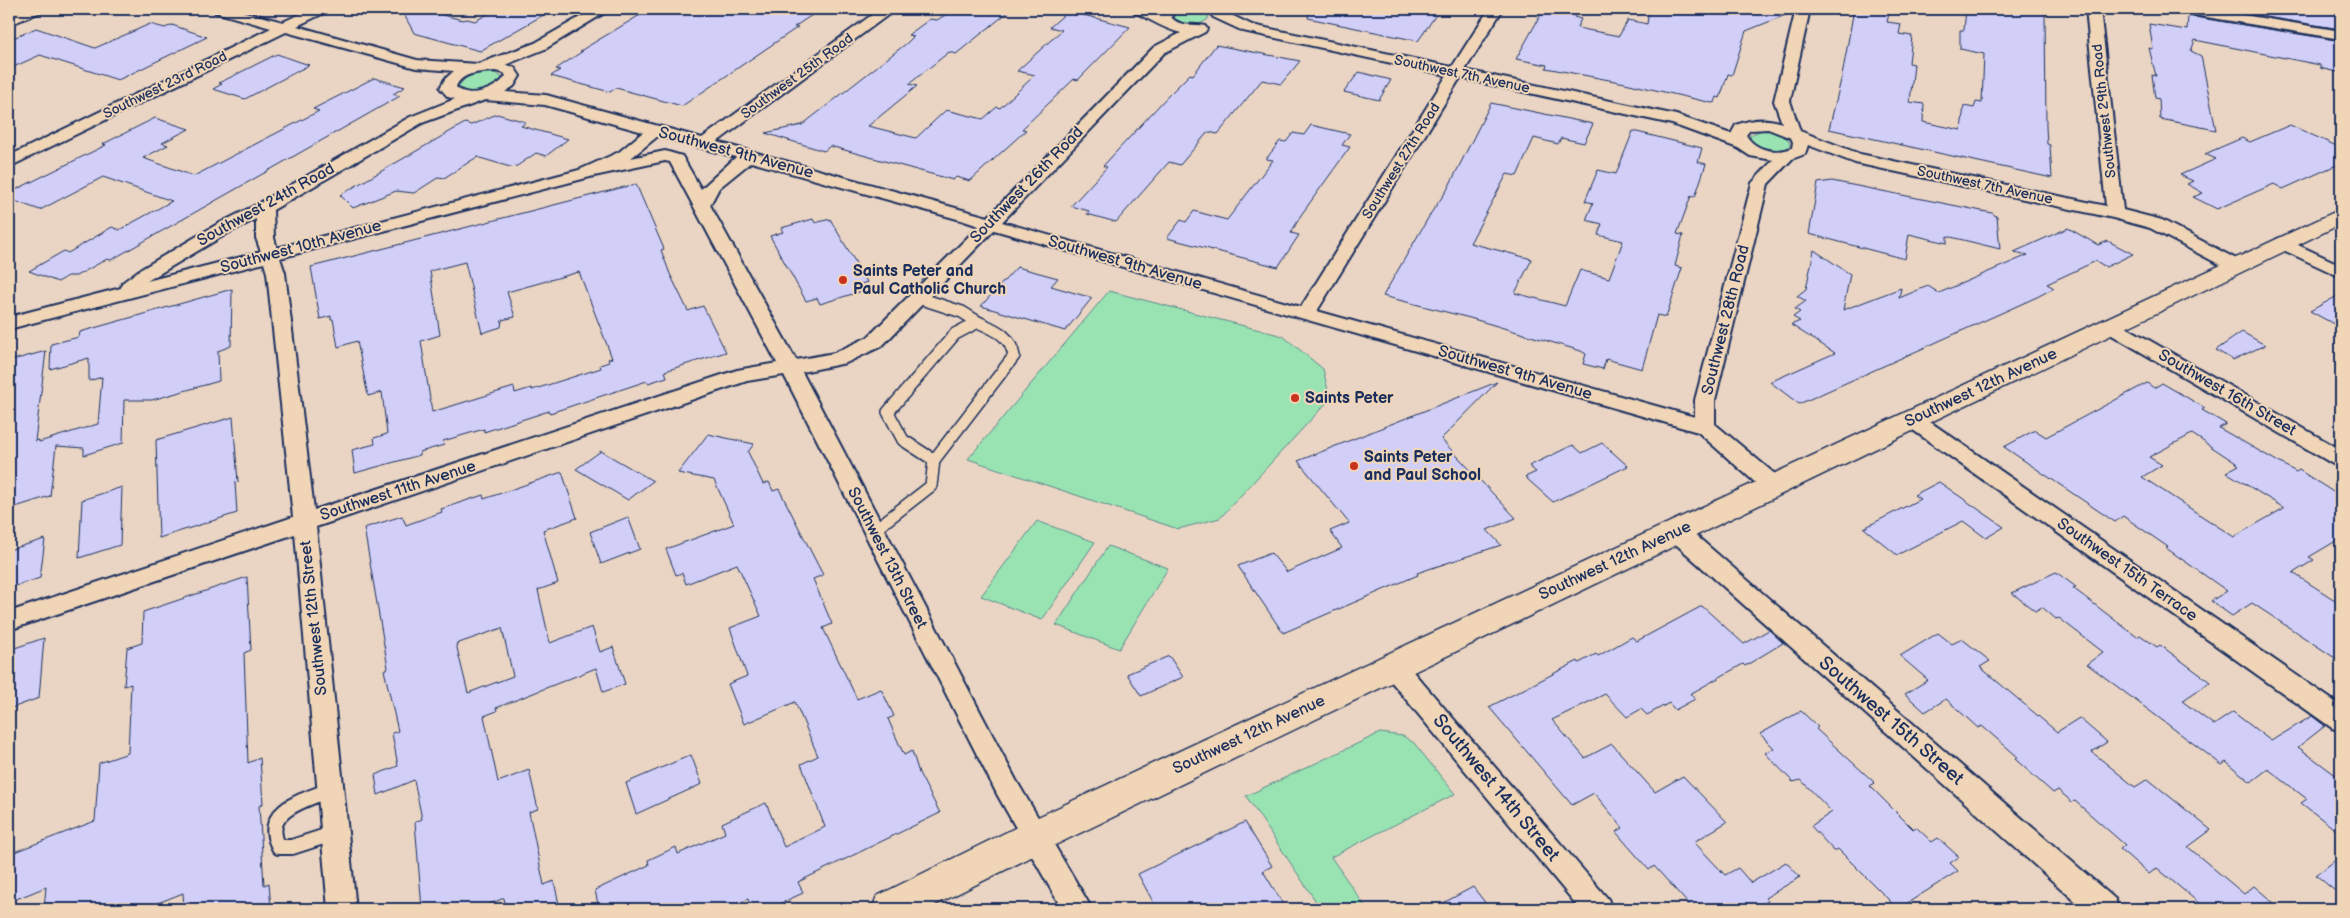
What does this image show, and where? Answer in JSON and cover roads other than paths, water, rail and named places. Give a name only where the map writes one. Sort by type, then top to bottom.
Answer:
[{"type":"main road","name":"Southwest 12th Avenue","points":[[890,909],[1036,836],[2112,327],[2341,216]]},
{"type":"street","points":[[9,21],[36,9]]},
{"type":"street","points":[[220,9],[416,64],[481,68],[540,46],[604,9]]},
{"type":"street","name":"Southwest 23rd Road","points":[[9,162],[321,9]]},
{"type":"street","name":"Southwest 25th Road","points":[[704,144],[889,9]]},
{"type":"street","points":[[1140,9],[1167,17],[1159,50]]},
{"type":"street","name":"Southwest 27th Road","points":[[1307,313],[1496,9]]},
{"type":"street","points":[[1790,155],[1802,146],[1795,134],[1782,101],[1803,9]]},
{"type":"street","name":"Southwest 29th Road","points":[[2092,9],[2115,213]]},
{"type":"street","points":[[2182,9],[2341,35]]},
{"type":"street","points":[[1202,28],[1217,22],[1215,10]]},
{"type":"street","name":"Southwest 7th Avenue","points":[[1215,10],[1248,28]]},
{"type":"street","name":"Southwest 7th Avenue","points":[[1167,17],[1176,28],[1248,28],[1676,120],[1765,154],[1854,158],[2115,213]]},
{"type":"street","name":"Southwest 26th Road","points":[[789,366],[828,361],[864,348],[879,338],[1159,50],[1202,28]]},
{"type":"street","points":[[512,76],[540,46]]},
{"type":"street","points":[[416,64],[449,86]]},
{"type":"street","name":"Southwest 9th Avenue","points":[[481,68],[503,68],[546,100]]},
{"type":"street","name":"Southwest 24th Road","points":[[416,120],[459,75],[481,68]]},
{"type":"street","name":"Southwest 24th Road","points":[[118,294],[153,270],[222,229],[264,208],[416,120],[503,88],[512,76]]},
{"type":"street","name":"Southwest 9th Avenue","points":[[449,86],[450,92],[461,96],[546,100],[1307,313],[1705,427]]},
{"type":"street","points":[[1760,183],[1738,135],[1742,128],[1750,125],[1774,104],[1782,101]]},
{"type":"street","name":"Southwest 7th Avenue","points":[[1676,120],[1778,126],[1854,158]]},
{"type":"street","name":"Southwest 10th Avenue","points":[[594,170],[625,155],[654,131]]},
{"type":"street","name":"Southwest 28th Road","points":[[1705,427],[1705,400],[1760,183],[1790,155]]},
{"type":"street","name":"Southwest 10th Avenue","points":[[9,323],[594,170],[669,156]]},
{"type":"street","name":"Southwest 13th Street","points":[[669,156],[676,159],[702,204],[789,366],[872,531],[1007,788],[1078,909]]},
{"type":"street","points":[[702,204],[702,197],[708,190],[748,156]]},
{"type":"street","name":"Southwest 12th Street","points":[[264,208],[265,238],[276,273],[304,522],[342,909]]},
{"type":"street","points":[[2115,213],[2156,224],[2236,266]]},
{"type":"street","points":[[2283,243],[2341,272]]},
{"type":"street","name":"Southwest 16th Street","points":[[2112,327],[2341,459]]},
{"type":"street","name":"Southwest 11th Avenue","points":[[9,621],[744,375],[789,366]]},
{"type":"street","name":"Southwest 15th Terrace","points":[[1913,420],[2341,720]]},
{"type":"street","points":[[1705,427],[1774,486]]},
{"type":"street","name":"Southwest 15th Street","points":[[1677,532],[2105,909]]},
{"type":"street","name":"Southwest 14th Street","points":[[1394,667],[1598,909]]},
{"type":"lane","points":[[872,531],[931,486],[934,460],[1014,356],[1013,344],[1001,332],[978,322],[962,312],[919,298]]},
{"type":"lane","points":[[934,460],[903,440],[888,412],[955,334],[978,322]]},
{"type":"lane","points":[[330,790],[289,808],[278,816],[273,827],[273,840],[279,847],[292,847],[335,833]]},
{"type":"place","name":"Saints Peter and Paul Catholic Church","points":[[843,280]]},
{"type":"place","name":"Saints Peter","points":[[1295,398]]},
{"type":"place","name":"Saints Peter and Paul School","points":[[1354,466]]}]
